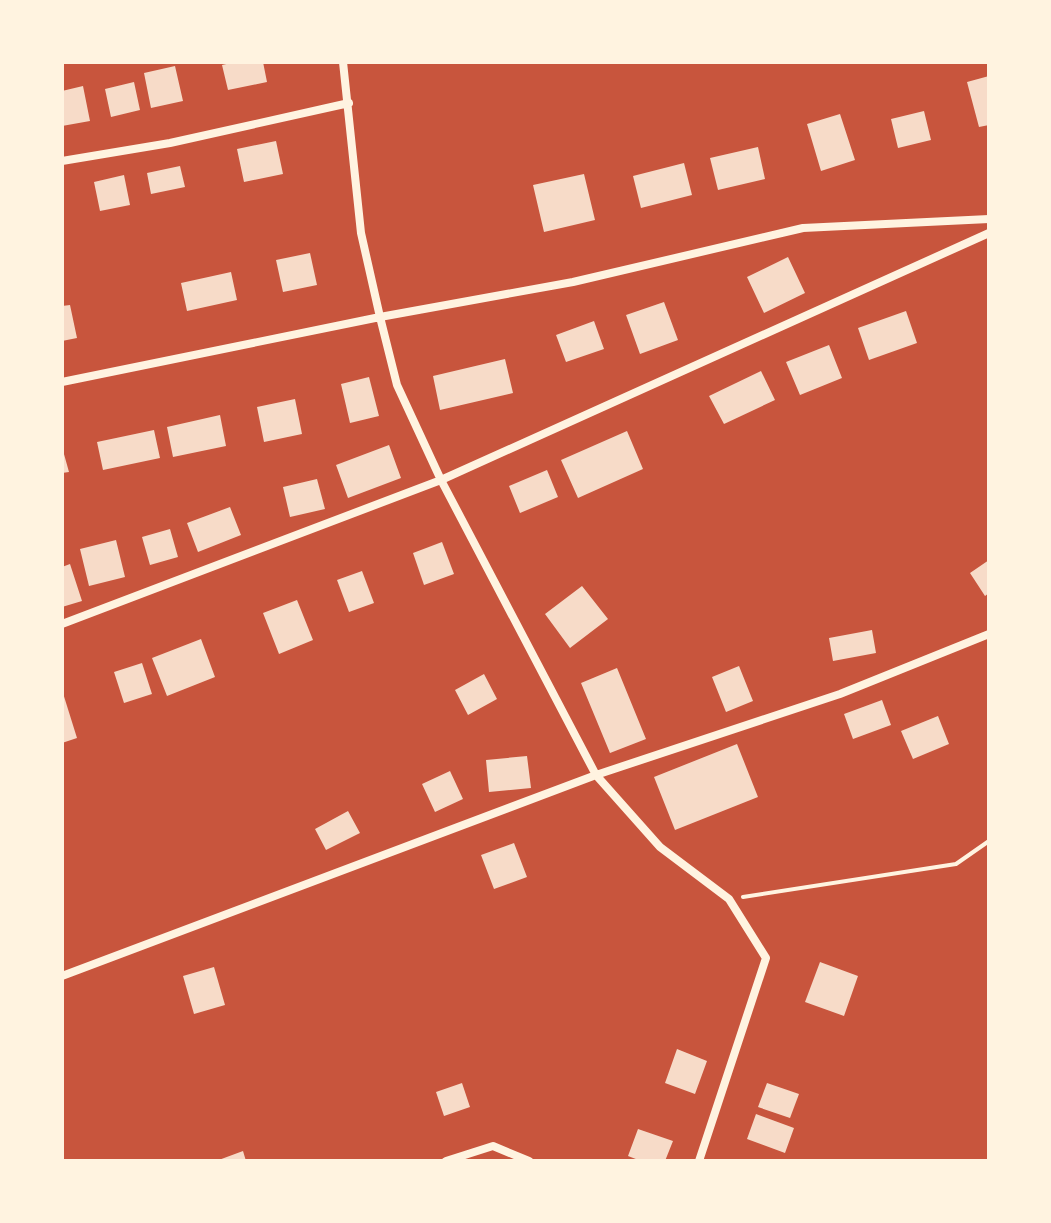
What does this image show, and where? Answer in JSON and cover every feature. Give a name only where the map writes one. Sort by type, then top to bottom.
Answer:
[{"type":"street","points":[[343,62],[361,233],[380,317],[397,385],[441,480],[596,775],[660,847],[729,899],[766,958],[699,1161]]},
{"type":"street","points":[[62,161],[170,143],[349,103]]},
{"type":"street","points":[[62,382],[380,317],[573,282],[803,228],[989,219]]},
{"type":"street","points":[[62,624],[441,480],[989,233]]},
{"type":"street","points":[[62,976],[596,775],[840,694],[989,634]]},
{"type":"street","points":[[446,1161],[493,1146],[529,1161]]},
{"type":"path","points":[[729,899],[956,864],[989,841]]},
{"type":"building","points":[[263,62],[267,82],[228,90],[222,65]]},
{"type":"building","points":[[175,66],[183,101],[151,108],[144,73]]},
{"type":"building","points":[[989,76],[989,125],[979,127],[967,82]]},
{"type":"building","points":[[134,82],[140,110],[111,117],[105,89]]},
{"type":"building","points":[[83,86],[90,121],[62,126],[62,91]]},
{"type":"building","points":[[924,111],[931,140],[898,148],[891,119]]},
{"type":"building","points":[[840,114],[855,160],[821,171],[807,124]]},
{"type":"building","points":[[276,141],[283,174],[244,182],[237,149]]},
{"type":"building","points":[[758,147],[765,179],[718,190],[710,158]]},
{"type":"building","points":[[684,163],[692,195],[641,208],[633,176]]},
{"type":"building","points":[[180,166],[185,187],[151,194],[147,173]]},
{"type":"building","points":[[584,174],[595,220],[544,232],[533,185]]},
{"type":"building","points":[[124,175],[130,205],[100,211],[94,182]]},
{"type":"building","points":[[310,253],[317,285],[283,292],[276,260]]},
{"type":"building","points":[[788,257],[805,293],[764,313],[747,277]]},
{"type":"building","points":[[231,272],[237,300],[187,311],[181,283]]},
{"type":"building","points":[[664,302],[678,340],[640,354],[626,315]]},
{"type":"building","points":[[70,305],[77,338],[62,341],[62,306]]},
{"type":"building","points":[[906,311],[917,343],[869,360],[858,328]]},
{"type":"building","points":[[594,321],[604,349],[566,362],[556,335]]},
{"type":"building","points":[[829,345],[842,378],[800,395],[786,362]]},
{"type":"building","points":[[505,359],[513,393],[440,410],[433,376]]},
{"type":"building","points":[[761,371],[775,400],[724,424],[709,396]]},
{"type":"building","points":[[369,377],[379,416],[350,423],[341,384]]},
{"type":"building","points":[[295,399],[302,434],[264,442],[257,407]]},
{"type":"building","points":[[220,415],[226,446],[173,457],[167,427]]},
{"type":"building","points":[[154,430],[160,458],[103,470],[97,442]]},
{"type":"building","points":[[627,431],[643,469],[578,498],[561,460]]},
{"type":"building","points":[[389,445],[401,478],[348,498],[336,465]]},
{"type":"building","points":[[62,447],[69,472],[62,473]]},
{"type":"building","points":[[547,470],[558,497],[520,513],[509,486]]},
{"type":"building","points":[[317,479],[325,509],[290,517],[283,487]]},
{"type":"building","points":[[230,507],[241,535],[198,552],[187,523]]},
{"type":"building","points":[[170,529],[178,557],[150,565],[142,537]]},
{"type":"building","points":[[116,540],[125,577],[89,586],[80,549]]},
{"type":"building","points":[[442,542],[454,574],[424,585],[413,553]]},
{"type":"building","points":[[989,560],[989,593],[985,596],[970,573]]},
{"type":"building","points":[[70,564],[82,601],[62,607],[62,567]]},
{"type":"building","points":[[362,571],[374,603],[349,612],[337,580]]},
{"type":"building","points":[[582,586],[608,619],[570,648],[545,614]]},
{"type":"building","points":[[297,600],[313,640],[279,654],[263,613]]},
{"type":"building","points":[[872,630],[876,653],[833,661],[829,638]]},
{"type":"building","points":[[201,639],[215,677],[167,696],[152,658]]},
{"type":"building","points":[[142,663],[152,694],[124,703],[114,672]]},
{"type":"building","points":[[739,666],[753,701],[726,712],[712,677]]},
{"type":"building","points":[[617,668],[646,739],[610,753],[581,683]]},
{"type":"building","points":[[484,674],[497,699],[468,715],[455,690]]},
{"type":"building","points":[[62,690],[77,738],[62,743]]},
{"type":"building","points":[[882,700],[891,725],[853,739],[844,714]]},
{"type":"building","points":[[938,716],[949,744],[913,759],[901,731]]},
{"type":"building","points":[[737,744],[758,797],[675,830],[654,777]]},
{"type":"building","points":[[527,756],[531,788],[489,792],[486,760]]},
{"type":"building","points":[[450,771],[463,799],[435,812],[422,784]]},
{"type":"building","points":[[348,811],[360,833],[326,850],[315,829]]},
{"type":"building","points":[[514,843],[527,877],[494,889],[481,855]]},
{"type":"building","points":[[820,962],[858,976],[844,1016],[805,1002]]},
{"type":"building","points":[[214,967],[225,1005],[194,1014],[183,976]]},
{"type":"building","points":[[677,1049],[707,1061],[695,1094],[665,1083]]},
{"type":"building","points":[[462,1083],[470,1107],[444,1116],[436,1092]]},
{"type":"building","points":[[767,1083],[799,1094],[790,1118],[758,1107]]},
{"type":"building","points":[[756,1114],[794,1128],[785,1153],[747,1139]]},
{"type":"building","points":[[638,1129],[673,1141],[665,1161],[641,1161],[628,1156]]},
{"type":"building","points":[[243,1151],[246,1161],[216,1161]]}]
